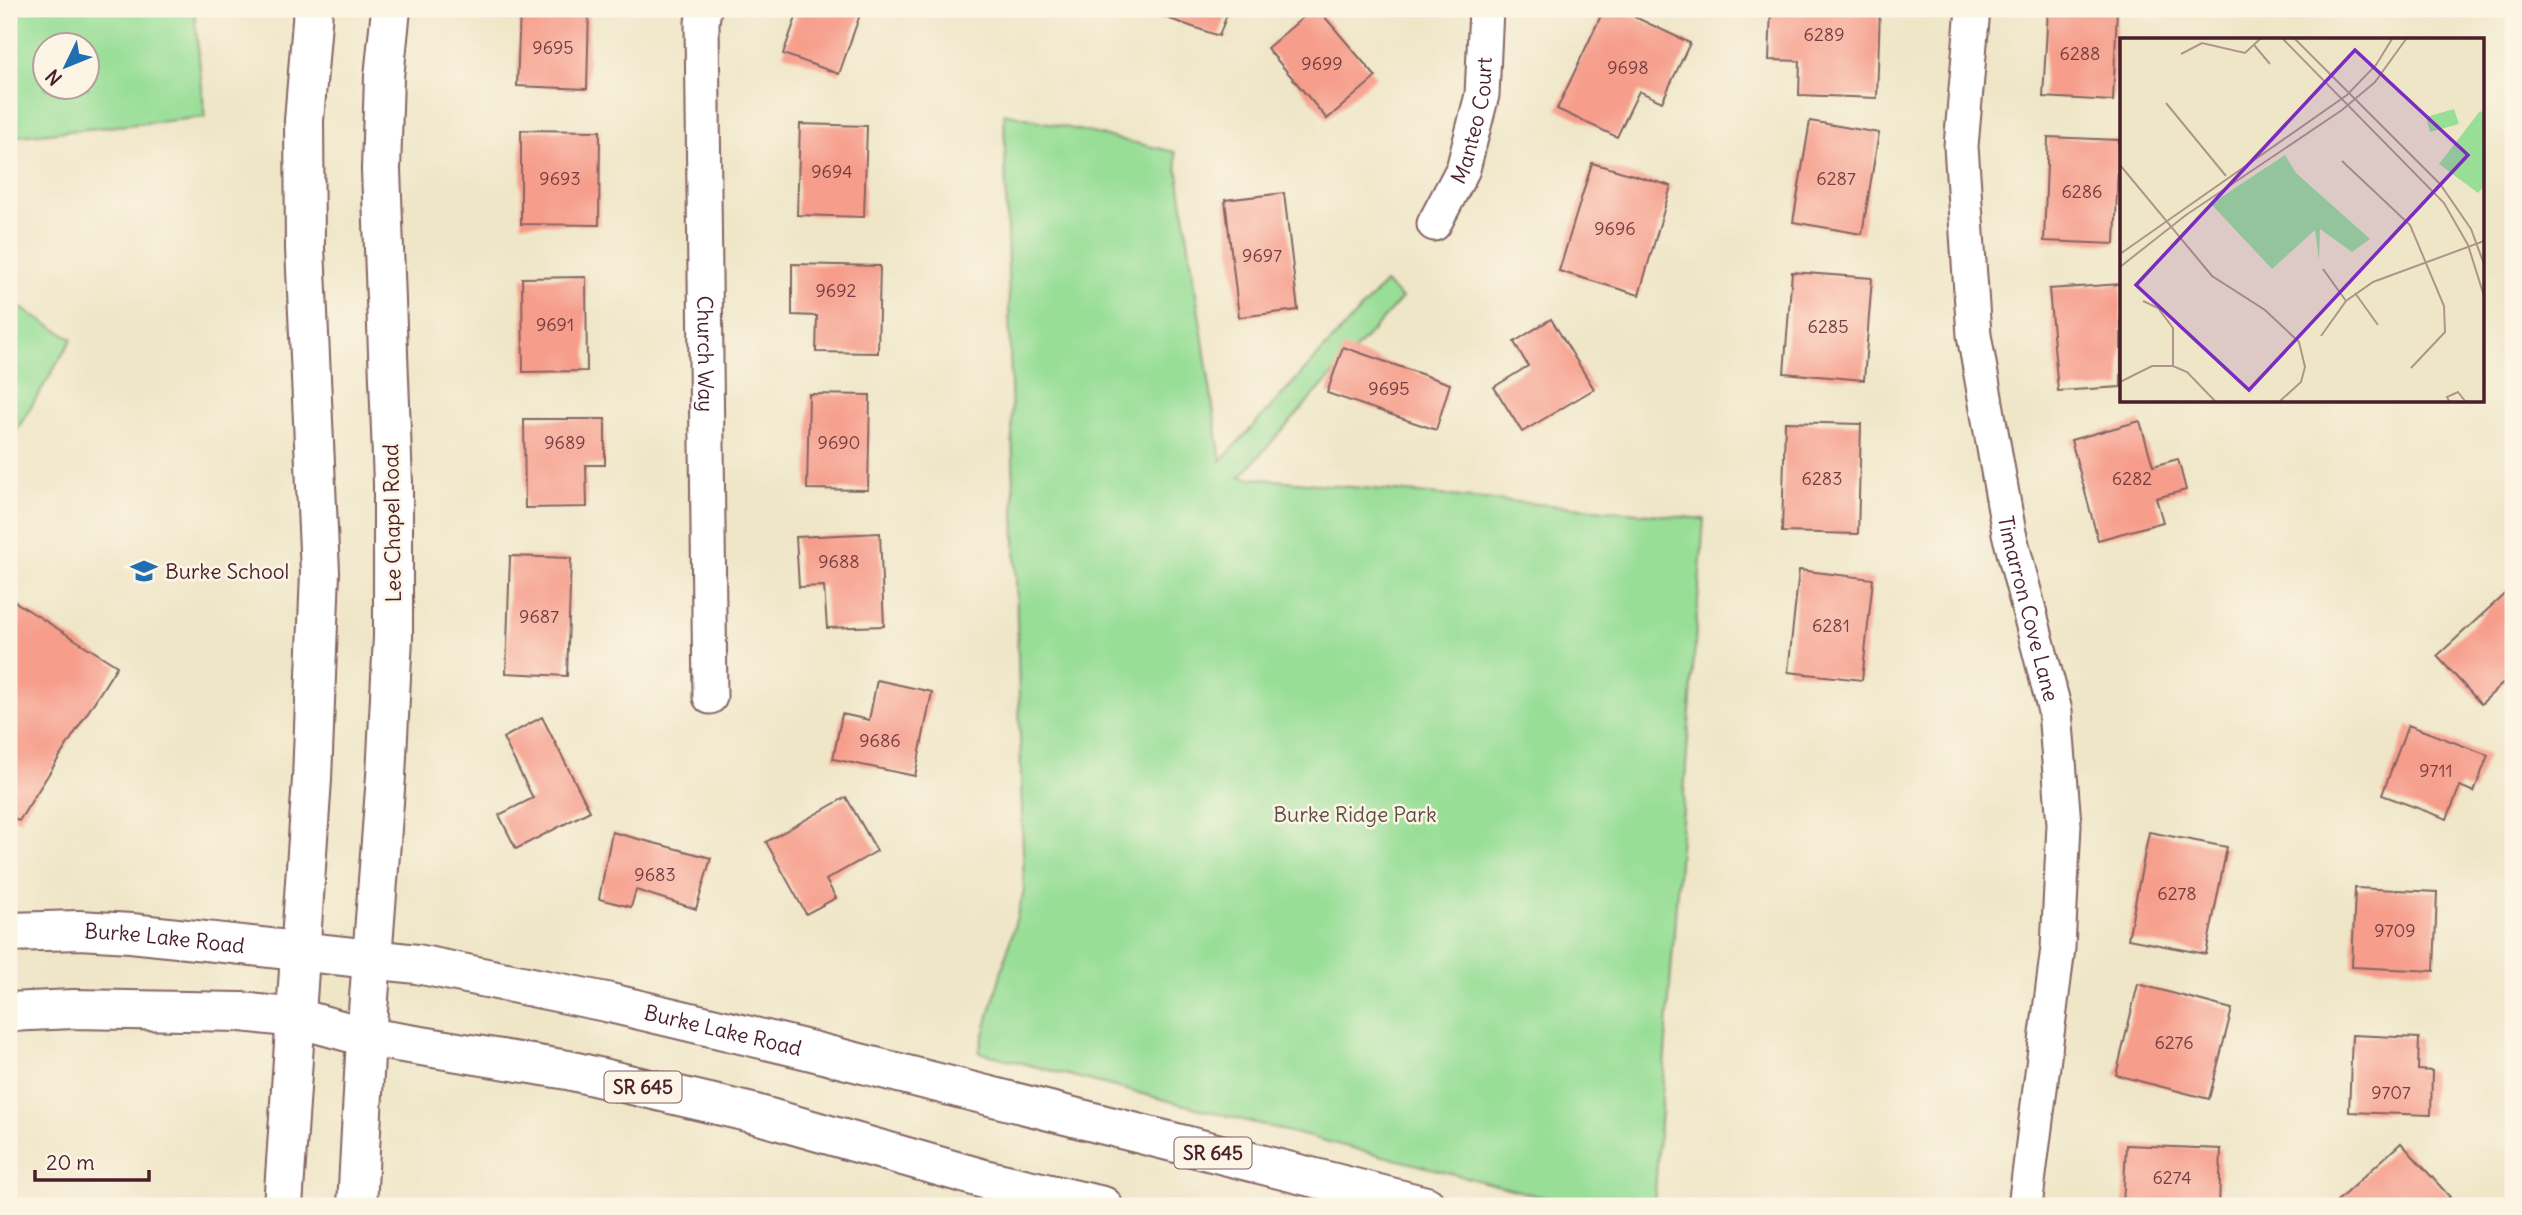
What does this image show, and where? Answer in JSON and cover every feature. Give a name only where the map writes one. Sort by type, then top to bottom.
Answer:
[{"type":"main road","points":[[284,1206],[312,779],[320,572],[304,236],[304,121],[313,9]]},
{"type":"main road","name":"Lee Chapel Road","points":[[357,1206],[393,638],[393,483],[381,170],[384,77],[391,9]]},
{"type":"main road","name":"Burke Lake Road","points":[[9,932],[105,931],[417,964],[619,1005],[812,1051],[1426,1206]]},
{"type":"main road","name":"SR 645","points":[[9,1012],[72,1009],[241,1012],[297,1018],[366,1037],[568,1070],[752,1113],[984,1179],[1103,1206]]},
{"type":"street","name":"Church Way","points":[[704,9],[702,23],[710,697]]},
{"type":"street","name":"Manteo Court","points":[[1434,224],[1463,169],[1482,95],[1486,9]]},
{"type":"street","name":"Timarron Cove Lane","points":[[1973,9],[1961,146],[1974,335],[2009,533],[2055,711],[2064,824],[2058,948],[2025,1206]]},
{"type":"green space","points":[[9,9],[194,9],[205,117],[9,137]]},
{"type":"green space","name":"Burke Ridge Park","points":[[1004,113],[1175,152],[1221,461],[1385,283],[1402,298],[1240,477],[1704,519],[1654,1206],[1577,1206],[979,1052],[1024,891]]},
{"type":"green space","points":[[9,301],[72,339],[9,443]]},
{"type":"building","points":[[520,9],[589,9],[587,89],[517,86]]},
{"type":"building","points":[[799,9],[862,9],[839,74],[783,54]]},
{"type":"building","points":[[1141,9],[1229,9],[1219,36]]},
{"type":"building","points":[[1313,9],[1318,9],[1376,77],[1327,119],[1267,48]]},
{"type":"building","points":[[1604,9],[1618,9],[1690,43],[1662,102],[1639,91],[1617,137],[1557,109]]},
{"type":"building","points":[[1771,9],[1880,9],[1877,98],[1799,95],[1800,61],[1769,60]]},
{"type":"building","points":[[2048,9],[2117,9],[2113,101],[2043,97]]},
{"type":"building","points":[[1810,121],[1879,133],[1862,234],[1793,222]]},
{"type":"building","points":[[800,124],[867,126],[864,217],[797,215]]},
{"type":"building","points":[[521,130],[600,131],[599,225],[521,224]]},
{"type":"building","points":[[2048,137],[2119,140],[2115,244],[2044,241]]},
{"type":"building","points":[[1592,163],[1671,186],[1639,295],[1559,271]]},
{"type":"building","points":[[1284,193],[1298,310],[1239,317],[1225,200]]},
{"type":"building","points":[[792,264],[880,266],[878,353],[816,352],[817,316],[792,315]]},
{"type":"building","points":[[1792,272],[1872,278],[1864,380],[1784,373]]},
{"type":"building","points":[[586,277],[587,371],[523,372],[522,278]]},
{"type":"building","points":[[2120,284],[2120,387],[2058,391],[2049,289]]},
{"type":"building","points":[[1551,319],[1594,389],[1522,432],[1494,387],[1528,366],[1514,342]]},
{"type":"building","points":[[1343,347],[1450,384],[1436,430],[1327,393]]},
{"type":"building","points":[[809,394],[870,395],[868,490],[807,489]]},
{"type":"building","points":[[524,419],[605,419],[605,465],[586,465],[587,507],[525,508]]},
{"type":"building","points":[[2140,421],[2153,466],[2178,459],[2186,490],[2156,498],[2163,522],[2098,540],[2071,440]]},
{"type":"building","points":[[1785,422],[1861,424],[1858,534],[1782,532]]},
{"type":"building","points":[[880,533],[884,626],[827,628],[824,586],[799,587],[796,537]]},
{"type":"building","points":[[510,556],[571,558],[567,676],[506,673]]},
{"type":"building","points":[[1799,570],[1873,579],[1862,680],[1788,672]]},
{"type":"building","points":[[2509,590],[2513,594],[2513,674],[2481,704],[2437,656]]},
{"type":"building","points":[[9,598],[117,666],[19,821],[9,815]]},
{"type":"building","points":[[877,680],[932,692],[915,776],[833,759],[842,714],[869,720]]},
{"type":"building","points":[[542,717],[590,811],[516,849],[499,815],[533,798],[503,738]]},
{"type":"building","points":[[2408,725],[2488,755],[2474,792],[2460,786],[2447,819],[2382,795]]},
{"type":"building","points":[[846,797],[877,851],[826,880],[836,898],[806,914],[766,842]]},
{"type":"building","points":[[612,832],[711,858],[696,909],[636,890],[631,907],[599,899]]},
{"type":"building","points":[[2149,832],[2227,847],[2206,954],[2128,939]]},
{"type":"building","points":[[2355,888],[2437,892],[2434,971],[2352,967]]},
{"type":"building","points":[[2138,984],[2232,1009],[2209,1099],[2116,1075]]},
{"type":"building","points":[[2352,1035],[2419,1038],[2418,1070],[2432,1071],[2431,1115],[2349,1112]]},
{"type":"building","points":[[2401,1143],[2450,1197],[2439,1206],[2342,1206],[2337,1201]]},
{"type":"building","points":[[2126,1145],[2221,1149],[2219,1206],[2123,1206]]},
{"type":"place","name":"Burke School","points":[[144,571]]}]
